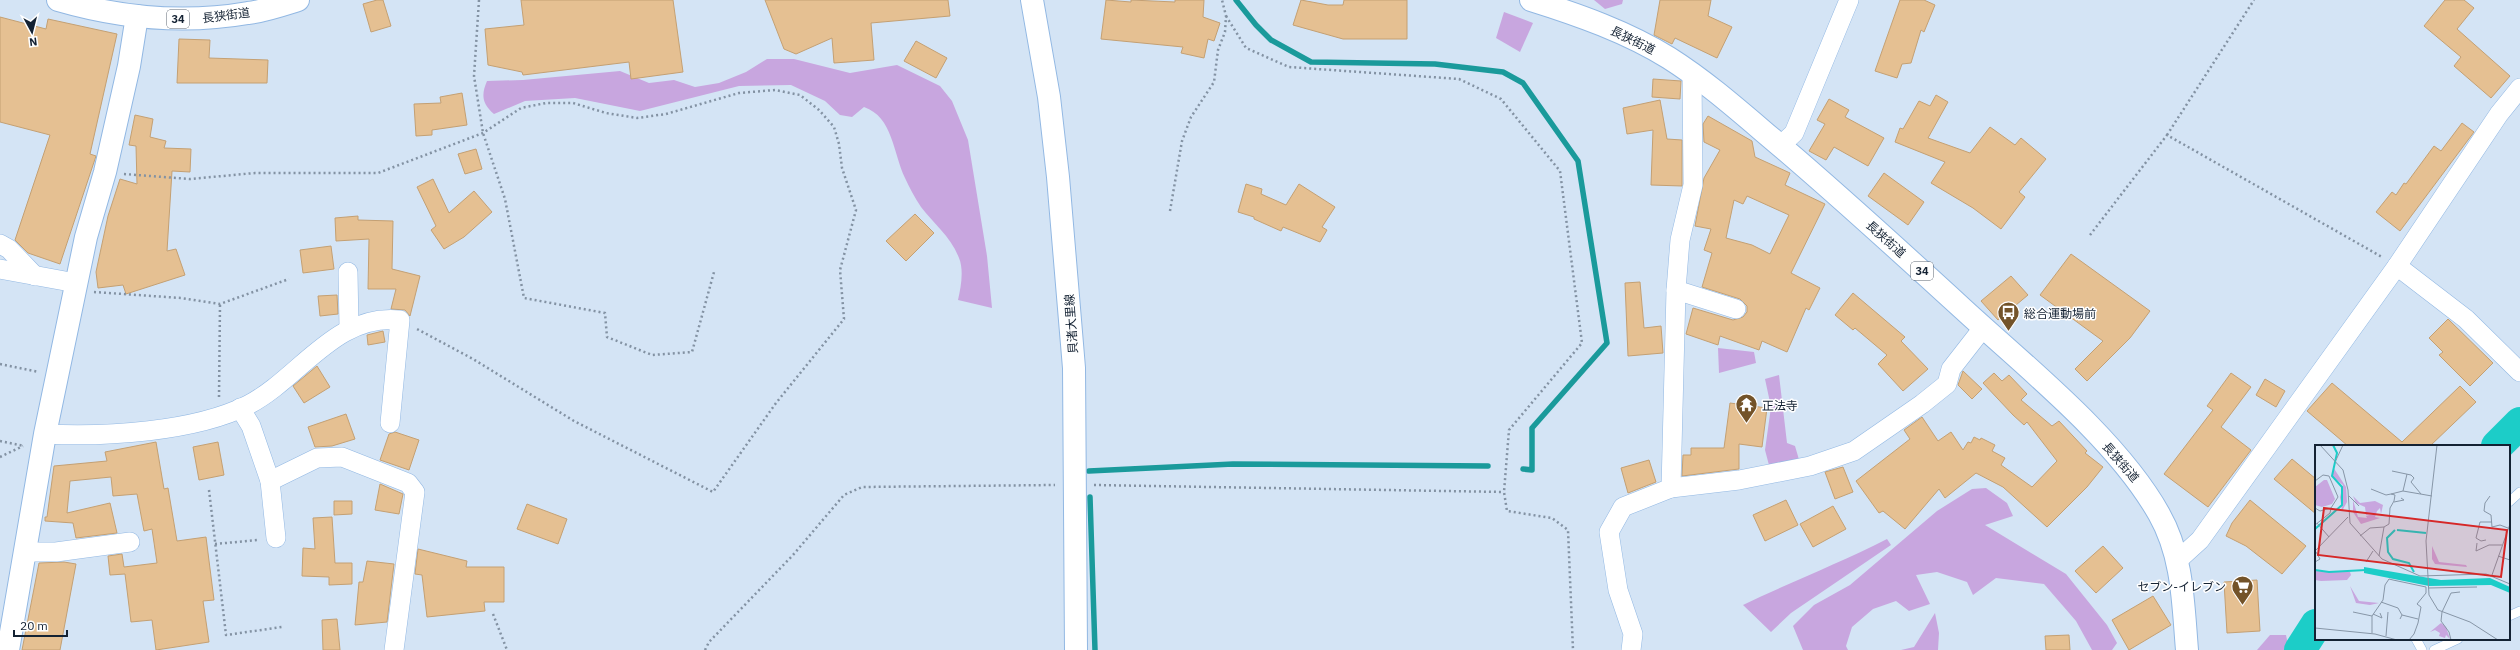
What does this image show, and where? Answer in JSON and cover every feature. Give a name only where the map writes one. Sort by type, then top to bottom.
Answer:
[{"type":"street","name":"長狭街道","points":[[58,0],[137,16],[180,19],[218,17],[250,13],[298,0]]},
{"type":"street","name":"貝渚大里線","points":[[1032,0],[1048,97],[1058,177],[1074,368],[1076,650]]},
{"type":"street","name":"長狭街道","points":[[1532,0],[1575,14],[1630,37],[1692,74],[1835,192],[2089,427],[2135,478],[2159,514],[2178,560],[2187,650]]},
{"type":"street","points":[[1780,146],[1794,133],[1849,0]]},
{"type":"street","points":[[8,650],[45,434],[86,237],[106,172],[129,66],[137,16]]},
{"type":"street","points":[[1671,488],[1676,290],[1680,240],[1693,185],[1692,74]]},
{"type":"street","points":[[2178,560],[2200,540],[2397,266],[2499,114],[2520,88]]},
{"type":"street","points":[[0,244],[8,248],[35,276]]},
{"type":"street","points":[[2397,266],[2466,319],[2518,369]]},
{"type":"street","points":[[0,269],[35,276],[76,287]]},
{"type":"street","points":[[348,272],[349,328]]},
{"type":"street","points":[[1676,290],[1736,309]]},
{"type":"street","points":[[45,434],[88,436],[143,431],[219,416],[240,408],[265,394],[349,328],[384,318],[400,320],[390,423]]},
{"type":"street","points":[[1631,650],[1633,634],[1618,590],[1609,532],[1623,507],[1671,488],[1739,480],[1810,466],[1854,451],[1922,404],[1947,384],[1951,369],[1983,328]]},
{"type":"street","points":[[240,408],[251,426],[270,481],[276,538]]},
{"type":"street","points":[[270,481],[317,458],[342,457],[408,483],[415,492],[394,650]]},
{"type":"street","points":[[26,552],[56,552],[130,542]]},
{"type":"lane","points":[[2510,501],[2520,492]]},
{"type":"lane","points":[[2510,616],[2520,611]]},
{"type":"lane","points":[[2417,640],[2422,650]]},
{"type":"lane","points":[[2434,650],[2456,640]]},
{"type":"path","points":[[478,0],[474,76],[483,133],[505,199],[524,298],[605,313],[607,337],[652,355],[692,352],[714,272]]},
{"type":"path","points":[[1170,211],[1182,141],[1191,117],[1214,82],[1218,50],[1225,32],[1226,16],[1222,0]]},
{"type":"path","points":[[2090,235],[2167,135],[2254,0]]},
{"type":"path","points":[[1226,16],[1246,48],[1289,67],[1459,79],[1500,99],[1560,171],[1582,343],[1509,430],[1504,492],[1507,511],[1552,518],[1568,530],[1573,650]]},
{"type":"path","points":[[106,172],[190,179],[255,174],[378,173],[483,133],[521,108],[546,103],[573,103],[606,113],[637,118],[666,114],[738,93],[775,90],[800,95],[819,110],[834,127],[839,144],[842,168],[856,210],[840,270],[844,319],[776,403],[713,492],[574,421],[480,363],[400,320]]},
{"type":"path","points":[[2167,135],[2397,266]]},
{"type":"path","points":[[76,287],[181,298],[220,304],[289,279]]},
{"type":"path","points":[[219,416],[220,304]]},
{"type":"path","points":[[0,364],[57,376]]},
{"type":"path","points":[[0,457],[23,446]]},
{"type":"path","points":[[209,490],[226,635],[282,627]]},
{"type":"path","points":[[215,544],[276,538]]},
{"type":"path","points":[[494,614],[507,650]]},
{"type":"shaded area","points":[[1594,0],[1623,0],[1622,4],[1605,9]]},
{"type":"shaded area","points":[[1504,12],[1533,23],[1520,52],[1496,38]]},
{"type":"shaded area","points":[[767,59],[794,59],[850,73],[897,65],[940,86],[952,101],[968,140],[987,256],[992,308],[958,300],[962,273],[961,263],[956,250],[947,237],[921,207],[912,192],[901,168],[887,127],[874,112],[864,107],[852,117],[840,115],[825,101],[791,85],[739,86],[640,111],[575,98],[525,101],[494,114],[487,107],[483,95],[487,81],[523,80],[620,71],[649,83],[674,80],[695,87],[719,83],[746,72]]},
{"type":"shaded area","points":[[1718,348],[1754,352],[1756,363],[1719,373]]},
{"type":"shaded area","points":[[1779,375],[1787,443],[1795,446],[1800,463],[1770,469],[1765,450],[1771,407],[1765,379]]},
{"type":"shaded area","points":[[1986,488],[2007,503],[2013,516],[1985,525],[2066,574],[2107,625],[2117,643],[2112,650],[2092,650],[2076,621],[2044,584],[1996,578],[1973,595],[1967,582],[1937,572],[1916,575],[1930,604],[1909,611],[1896,601],[1873,609],[1852,627],[1846,646],[1848,650],[1803,650],[1793,626],[1814,605],[1850,585],[1937,511],[1972,489]]},
{"type":"shaded area","points":[[1887,539],[1891,545],[1791,613],[1771,632],[1743,605],[1851,556]]},
{"type":"shaded area","points":[[1935,613],[1939,633],[1938,650],[1901,650],[1914,647]]},
{"type":"shaded area","points":[[2270,635],[2286,635],[2289,650],[2257,650]]},
{"type":"building","points":[[383,0],[391,26],[371,32],[363,4]]},
{"type":"building","points":[[521,0],[673,0],[683,72],[631,79],[629,62],[523,75],[522,72],[488,65],[485,29],[524,25]]},
{"type":"building","points":[[765,0],[948,0],[950,16],[871,23],[874,60],[834,63],[832,38],[796,54],[784,49]]},
{"type":"building","points":[[1106,0],[1131,2],[1131,0],[1175,2],[1175,0],[1204,0],[1203,17],[1220,23],[1214,41],[1208,39],[1204,58],[1181,53],[1183,47],[1101,39]]},
{"type":"building","points":[[1301,0],[1328,5],[1343,5],[1344,0],[1407,0],[1407,39],[1343,39],[1293,25]]},
{"type":"building","points":[[1660,0],[1711,0],[1708,16],[1732,27],[1717,58],[1675,38],[1672,44],[1654,35]]},
{"type":"building","points":[[1900,0],[1924,0],[1935,5],[1924,32],[1921,30],[1911,63],[1902,64],[1897,78],[1875,71]]},
{"type":"building","points":[[2445,0],[2464,0],[2474,8],[2457,29],[2510,76],[2491,98],[2454,66],[2461,57],[2424,26]]},
{"type":"building","points":[[0,17],[46,29],[48,19],[117,34],[90,154],[96,156],[60,264],[28,253],[15,240],[50,135],[0,122]]},
{"type":"building","points":[[179,39],[210,40],[209,58],[268,60],[267,83],[177,83]]},
{"type":"building","points":[[916,41],[947,58],[936,78],[904,61]]},
{"type":"building","points":[[1653,79],[1681,81],[1680,99],[1652,97]]},
{"type":"building","points":[[462,93],[467,125],[432,130],[432,135],[416,136],[414,104],[441,103],[440,97]]},
{"type":"building","points":[[1936,95],[1948,102],[1928,138],[1970,153],[1990,127],[2015,145],[2021,138],[2046,159],[2019,192],[2025,197],[2001,229],[1973,208],[1931,183],[1945,162],[1895,142],[1900,128],[1903,129],[1919,101],[1930,106]]},
{"type":"building","points":[[1829,99],[1849,110],[1845,117],[1884,138],[1868,166],[1834,147],[1826,160],[1809,151],[1825,124],[1817,120]]},
{"type":"building","points":[[1660,100],[1667,139],[1682,140],[1682,186],[1651,185],[1653,130],[1627,134],[1623,108]]},
{"type":"building","points":[[135,115],[153,119],[150,137],[166,141],[164,148],[191,149],[190,172],[172,171],[167,251],[176,249],[185,275],[126,294],[123,285],[98,288],[96,272],[108,216],[120,179],[137,184],[136,146],[129,145]]},
{"type":"building","points":[[1708,116],[1752,141],[1755,157],[1790,173],[1785,185],[1825,204],[1791,273],[1820,288],[1809,310],[1806,308],[1787,352],[1762,341],[1759,350],[1720,336],[1718,345],[1686,334],[1693,308],[1733,320],[1743,317],[1747,312],[1747,306],[1740,299],[1702,287],[1712,253],[1704,250],[1711,229],[1695,226],[1704,178],[1720,150],[1704,142],[1703,124]],"holes":[[[1747,196],[1789,215],[1770,254],[1752,245],[1726,238],[1734,200],[1743,204]]]},
{"type":"building","points":[[2462,123],[2474,132],[2400,231],[2376,212],[2392,192],[2396,195],[2404,183],[2406,184],[2434,146],[2441,151]]},
{"type":"building","points":[[476,149],[482,169],[465,174],[458,154]]},
{"type":"building","points":[[1884,173],[1924,202],[1908,225],[1868,196]]},
{"type":"building","points":[[433,179],[449,213],[474,191],[492,212],[464,237],[444,249],[431,230],[436,226],[417,187]]},
{"type":"building","points":[[1246,184],[1262,189],[1261,194],[1286,205],[1299,184],[1335,207],[1322,227],[1327,230],[1320,242],[1283,227],[1281,231],[1254,219],[1254,217],[1238,212]]},
{"type":"building","points":[[915,214],[934,233],[906,261],[886,241]]},
{"type":"building","points":[[358,216],[358,220],[393,221],[392,269],[420,276],[410,316],[405,310],[391,309],[396,289],[368,289],[369,239],[336,241],[335,218]]},
{"type":"building","points":[[331,246],[334,269],[303,273],[300,250]]},
{"type":"building","points":[[2071,254],[2150,311],[2130,338],[2087,381],[2075,369],[2103,341],[2040,295]]},
{"type":"building","points":[[2011,276],[2028,295],[1998,320],[1981,301]]},
{"type":"building","points":[[1640,282],[1644,328],[1661,326],[1663,353],[1628,356],[1625,283]]},
{"type":"building","points":[[1853,293],[1905,337],[1901,341],[1928,369],[1903,391],[1878,364],[1887,355],[1855,328],[1853,330],[1835,315]]},
{"type":"building","points":[[337,295],[338,314],[320,316],[318,296]]},
{"type":"building","points":[[2448,319],[2493,363],[2470,386],[2439,355],[2443,352],[2429,338]]},
{"type":"building","points":[[383,331],[385,342],[368,345],[367,335]]},
{"type":"building","points":[[317,366],[330,387],[304,403],[293,386]]},
{"type":"building","points":[[1963,371],[1982,389],[1972,399],[1958,385]]},
{"type":"building","points":[[1994,373],[2002,381],[2009,375],[2027,394],[2021,400],[2052,426],[2059,421],[2087,451],[2085,453],[2103,467],[2087,487],[2047,527],[2003,487],[1976,473],[1945,498],[1939,489],[1905,529],[1883,511],[1879,513],[1856,481],[1910,439],[1904,430],[1922,417],[1938,441],[1951,432],[1963,450],[1968,442],[1971,443],[1974,437],[1980,440],[1981,438],[1995,445],[1992,451],[2005,458],[2001,465],[2032,487],[2057,461],[2027,422],[2024,425],[1983,383]]},
{"type":"building","points":[[2231,373],[2251,387],[2221,427],[2251,450],[2208,507],[2164,474],[2213,410],[2207,406]]},
{"type":"building","points":[[2265,379],[2285,391],[2276,407],[2256,395]]},
{"type":"building","points":[[2332,383],[2402,442],[2460,386],[2476,402],[2431,445],[2347,445],[2307,411]]},
{"type":"building","points":[[1730,403],[1767,408],[1762,447],[1739,444],[1739,469],[1682,476],[1683,455],[1691,455],[1691,448],[1724,448]]},
{"type":"building","points":[[346,414],[355,439],[332,446],[315,447],[308,427]]},
{"type":"building","points":[[395,432],[419,440],[409,470],[380,460],[389,434]]},
{"type":"building","points":[[156,442],[164,489],[168,488],[177,541],[206,537],[214,600],[203,601],[209,642],[156,650],[152,620],[131,622],[125,574],[110,575],[108,556],[122,554],[124,567],[157,563],[152,529],[144,531],[137,494],[113,496],[111,477],[70,481],[67,513],[110,503],[117,533],[76,538],[73,523],[45,521],[45,517],[47,517],[54,466],[107,461],[105,452]]},
{"type":"building","points":[[218,442],[224,475],[199,480],[193,447]]},
{"type":"building","points":[[2292,459],[2315,478],[2315,513],[2274,479]]},
{"type":"building","points":[[1649,460],[1656,482],[1628,493],[1621,468]]},
{"type":"building","points":[[1843,467],[1853,492],[1835,499],[1825,472]]},
{"type":"building","points":[[380,484],[403,494],[399,514],[375,510]]},
{"type":"building","points":[[1786,500],[1798,525],[1765,541],[1753,515]]},
{"type":"building","points":[[2250,500],[2306,546],[2282,574],[2246,546],[2226,536],[2232,523]]},
{"type":"building","points":[[334,501],[352,501],[352,514],[334,515]]},
{"type":"building","points":[[527,504],[567,519],[558,544],[517,529]]},
{"type":"building","points":[[1833,506],[1846,529],[1813,547],[1800,524]]},
{"type":"building","points":[[332,517],[335,563],[352,563],[352,584],[329,585],[329,577],[302,576],[303,548],[315,549],[313,518]]},
{"type":"building","points":[[2103,546],[2123,568],[2096,593],[2075,571]]},
{"type":"building","points":[[418,549],[467,561],[466,567],[504,567],[504,602],[484,602],[485,611],[427,617],[422,575],[415,574]]},
{"type":"building","points":[[367,561],[394,564],[387,622],[355,625],[359,582],[363,582]]},
{"type":"building","points":[[64,562],[76,564],[60,650],[22,650],[39,563]]},
{"type":"building","name":"セブン-イレブン","points":[[2257,580],[2260,631],[2227,633],[2224,582]]},
{"type":"building","points":[[2153,596],[2171,625],[2129,650],[2112,620]]},
{"type":"building","points":[[337,619],[340,650],[323,650],[322,620]]},
{"type":"building","points":[[2069,635],[2070,650],[2046,650],[2045,636]]},
{"type":"waterway","points":[[1236,0],[1256,25],[1271,40],[1311,62],[1435,64],[1503,72],[1523,83],[1578,161],[1607,343],[1532,428],[1532,470],[1523,469]]},
{"type":"waterway","points":[[2498,445],[2520,423]]},
{"type":"waterway","points":[[1089,471],[1233,464],[1488,466]]},
{"type":"waterway","points":[[1090,497],[1095,650]]},
{"type":"waterway","points":[[2300,650],[2315,627]]},
{"type":"place","name":"総合運動場前","points":[[2008,332]]},
{"type":"place","name":"正法寺","points":[[1746,424]]},
{"type":"place","name":"セブン-イレブン","points":[[2242,606]]}]
